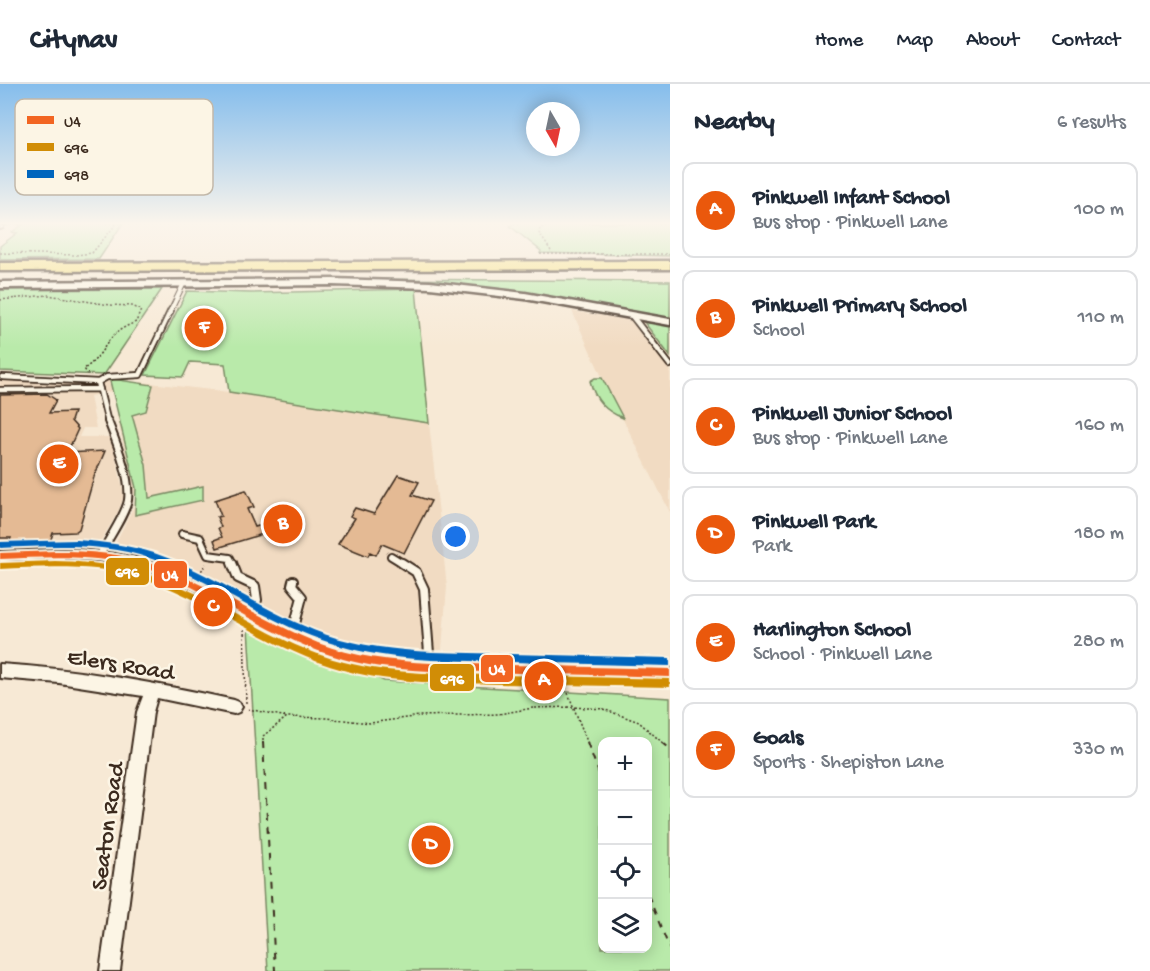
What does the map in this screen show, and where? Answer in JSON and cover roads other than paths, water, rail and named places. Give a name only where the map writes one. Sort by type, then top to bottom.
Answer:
[{"type":"highway","points":[[0,267],[537,264]]},
{"type":"highway","points":[[578,272],[670,277]]},
{"type":"highway","points":[[0,274],[670,272]]},
{"type":"street","points":[[0,285],[353,282],[430,285],[525,296],[670,322]]},
{"type":"street","points":[[0,556],[67,553],[100,555],[147,565],[292,635],[343,655],[374,662],[430,667],[670,673]]},
{"type":"street","name":"Elers Road","points":[[0,671],[51,674],[153,689],[234,707]]},
{"type":"street","name":"Seaton Road","points":[[110,971],[145,712],[153,689]]},
{"type":"lane","points":[[0,390],[99,386],[107,377],[140,375],[184,283]]},
{"type":"lane","points":[[632,316],[670,365]]},
{"type":"lane","points":[[2,376],[99,386]]},
{"type":"lane","points":[[99,386],[128,489],[128,502],[100,555]]},
{"type":"lane","points":[[182,534],[200,538],[205,552],[230,558],[238,578],[255,586],[257,600],[252,616]]},
{"type":"lane","points":[[391,556],[416,572],[424,589],[430,667]]},
{"type":"lane","points":[[292,635],[302,602],[302,597],[292,585],[293,580]]},
{"type":"place","name":"Goals","points":[[204,328]]},
{"type":"place","name":"Harlington School","points":[[59,464]]},
{"type":"place","name":"Pinkwell Primary School","points":[[283,524]]},
{"type":"place","name":"Pinkwell Junior School","points":[[213,607]]},
{"type":"place","name":"Pinkwell Infant School","points":[[544,681]]},
{"type":"place","name":"Pinkwell Park","points":[[431,845]]}]
